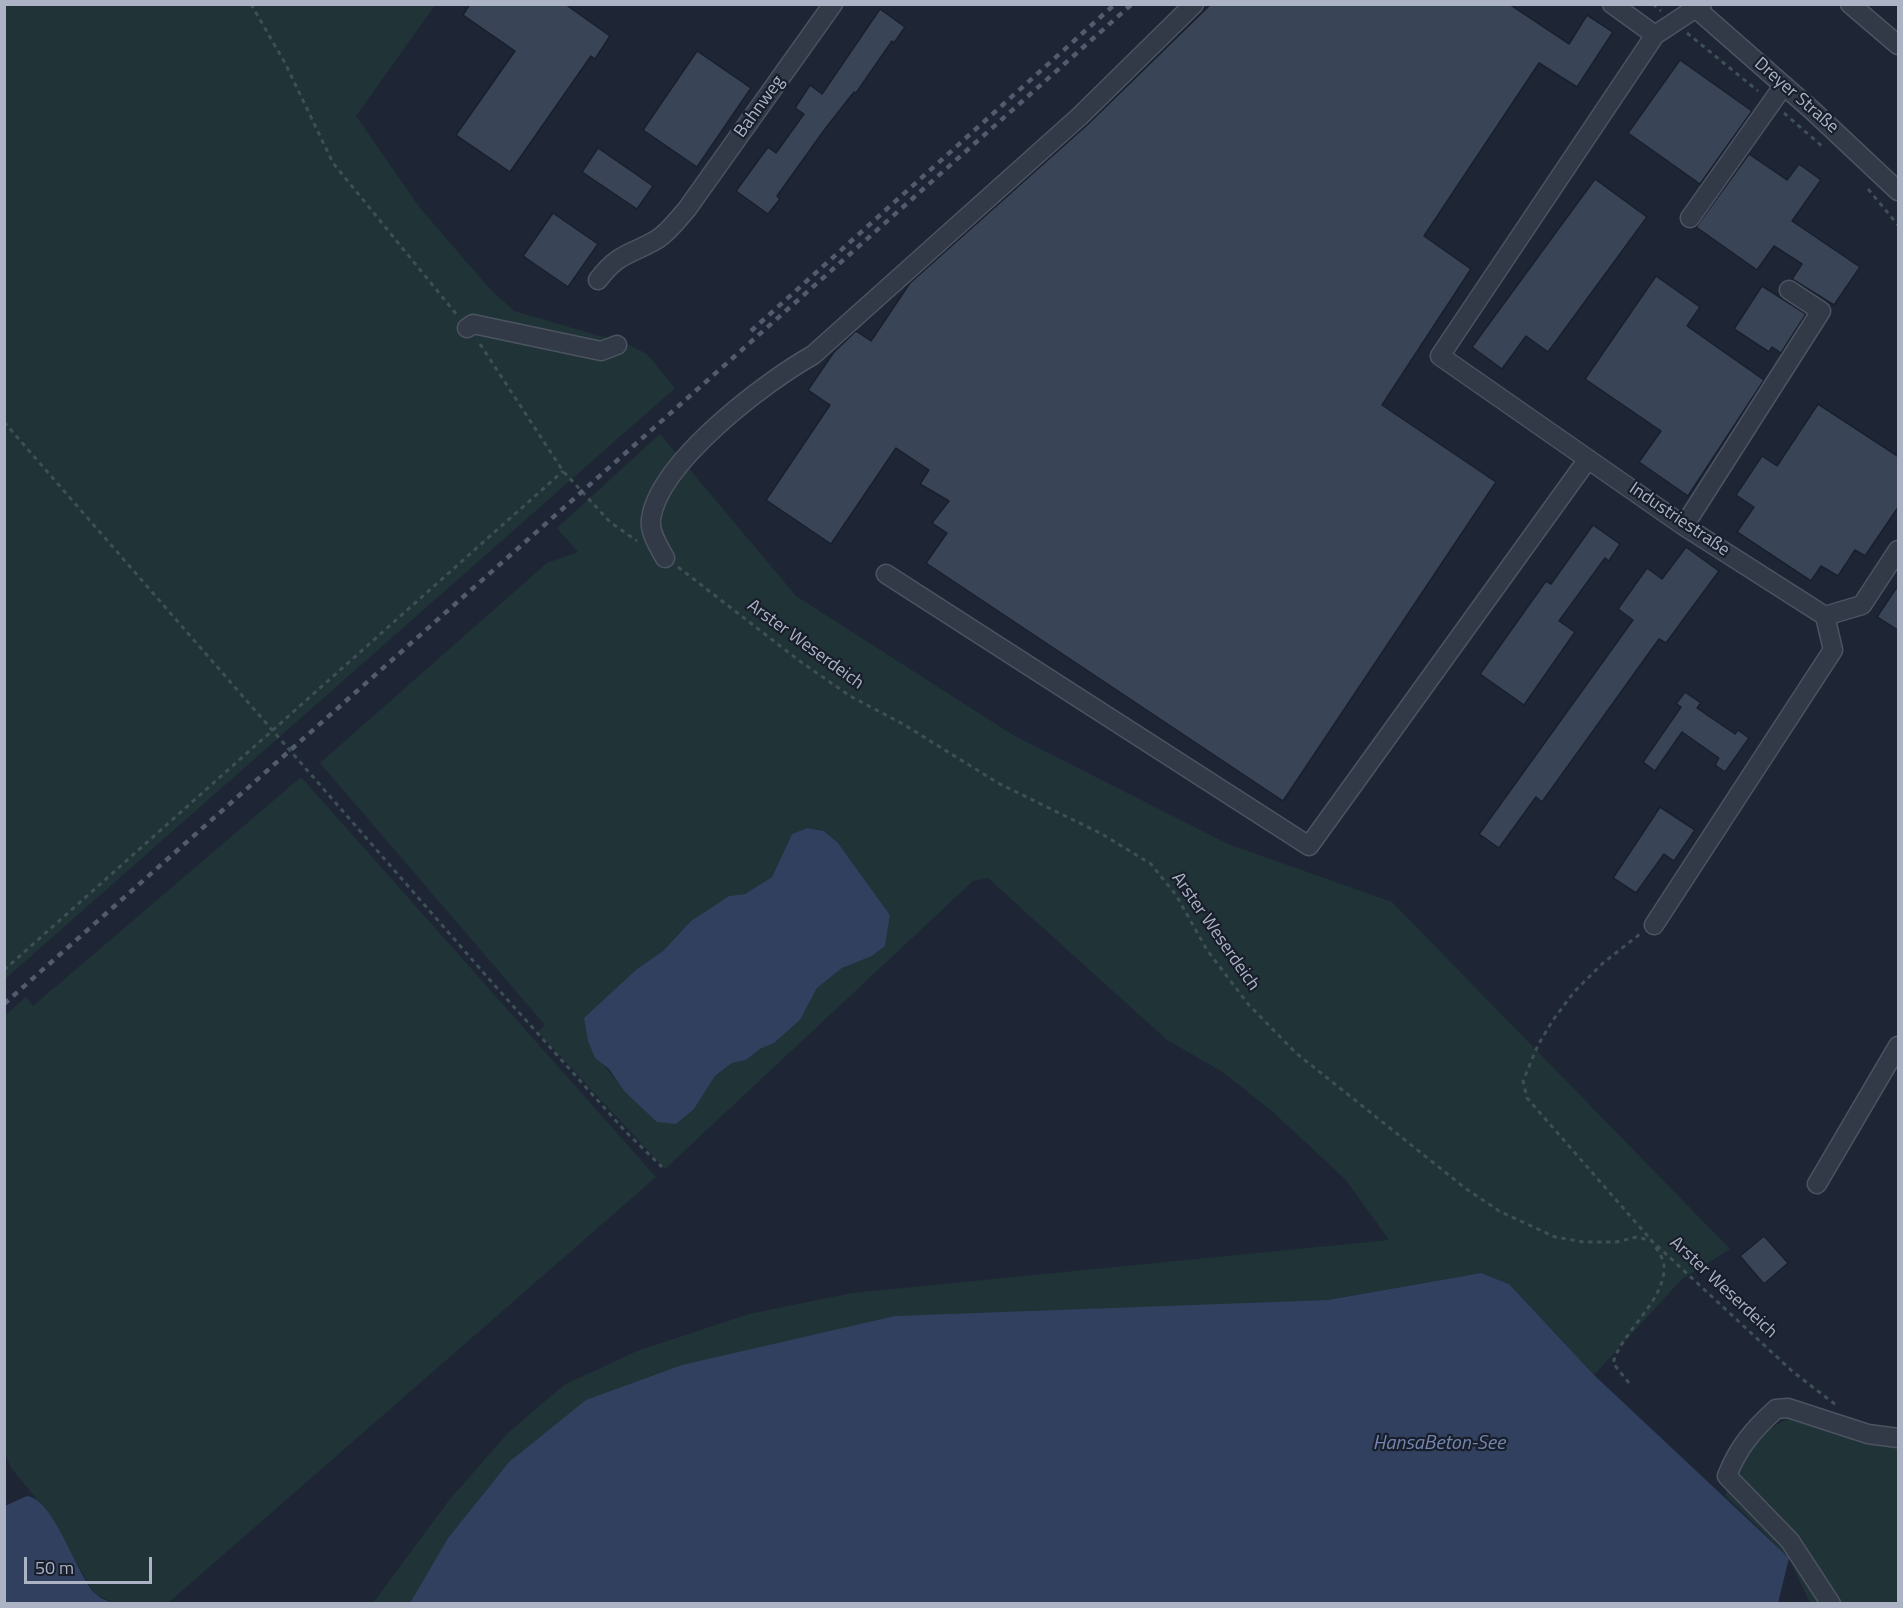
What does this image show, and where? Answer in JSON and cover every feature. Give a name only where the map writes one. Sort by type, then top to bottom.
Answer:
[{"type":"street","name":"Bahnweg","points":[[598,280],[610,264],[629,251],[658,239],[687,209],[833,4]]},
{"type":"street","points":[[665,558],[656,541],[651,521],[668,478],[709,434],[781,373],[813,355],[1080,116],[1194,4]]},
{"type":"street","points":[[1612,4],[1655,35],[1697,6]]},
{"type":"street","points":[[1850,4],[1899,45]]},
{"type":"street","name":"Dreyer Straße","points":[[1697,6],[1899,191]]},
{"type":"street","name":"Industriestraße","points":[[1655,35],[1440,356],[1684,526],[1825,616]]},
{"type":"street","points":[[1690,218],[1784,85]]},
{"type":"street","points":[[1684,526],[1821,311],[1789,290]]},
{"type":"street","points":[[467,328],[473,324],[601,351],[617,345]]},
{"type":"street","points":[[886,574],[1310,846],[1588,459]]},
{"type":"street","points":[[1654,925],[1833,650],[1825,616],[1862,605],[1899,550]]},
{"type":"street","points":[[1817,1184],[1899,1046]]},
{"type":"street","points":[[1831,1604],[1790,1541],[1727,1476],[1734,1458],[1754,1429],[1776,1409],[1788,1408],[1868,1434],[1899,1438]]},
{"type":"path","name":"Arster Weserdeich","points":[[250,4],[285,63],[333,163],[488,354],[563,471],[610,522],[665,558],[850,696],[903,724],[998,783],[1102,834],[1151,864],[1176,895],[1207,950],[1248,1004],[1296,1053],[1465,1188],[1499,1211],[1555,1237],[1584,1242],[1616,1242],[1637,1237],[1652,1241],[1792,1371]]},
{"type":"path","points":[[4,422],[497,987],[626,1132],[662,1167]]},
{"type":"path","points":[[4,970],[563,471]]},
{"type":"path","points":[[1629,1383],[1612,1363],[1617,1350],[1664,1281],[1664,1264],[1652,1241],[1527,1098],[1523,1081],[1538,1045],[1574,992],[1628,941],[1654,925]]},
{"type":"green space","points":[[5,5],[435,5],[356,116],[420,208],[489,288],[514,311],[627,344],[647,354],[675,388],[5,979]]},
{"type":"green space","points":[[660,434],[796,596],[1013,735],[1228,844],[1392,902],[1730,1249],[1682,1279],[1594,1375],[1509,1284],[1481,1273],[1328,1300],[1170,1308],[509,1462],[448,1538],[410,1603],[373,1603],[450,1499],[509,1432],[564,1385],[637,1351],[749,1314],[852,1293],[1389,1240],[1346,1180],[1272,1111],[1221,1071],[1167,1040],[988,878],[973,881],[665,1169],[538,1032],[545,1025],[320,763],[547,563],[578,552],[557,528]],"holes":[[[807,828],[824,831],[838,843],[890,915],[885,946],[872,956],[842,968],[817,988],[800,1020],[774,1043],[760,1049],[746,1060],[732,1063],[715,1076],[694,1109],[624,1091],[595,1054],[588,1041],[617,990],[637,969],[663,951],[691,921],[729,896],[745,894],[772,877],[792,834]]]},
{"type":"green space","points":[[301,777],[656,1177],[168,1603],[114,1603],[95,1594],[45,1509],[11,1468],[5,1453],[4,1016],[26,997],[33,1006]]},
{"type":"green space","points":[[1797,1416],[1898,1443],[1898,1603],[1810,1603],[1789,1558],[1725,1495],[1745,1458],[1761,1437],[1783,1421]]},
{"type":"water","points":[[807,828],[824,831],[838,843],[890,915],[885,946],[872,956],[842,968],[817,988],[800,1020],[774,1043],[760,1049],[746,1060],[732,1063],[715,1076],[694,1109],[676,1124],[657,1122],[624,1091],[609,1069],[595,1058],[588,1041],[584,1018],[637,969],[663,951],[691,921],[729,896],[745,894],[772,877],[792,834]]},
{"type":"water","name":"HansaBeton-See","points":[[1481,1273],[1509,1284],[1594,1375],[1789,1558],[1778,1603],[410,1603],[448,1538],[509,1462],[586,1400],[682,1365],[895,1316],[1328,1300]]},
{"type":"water","points":[[27,1496],[37,1500],[47,1511],[90,1587],[105,1600],[114,1603],[5,1603],[5,1506]]},
{"type":"building","points":[[470,4],[565,4],[610,36],[595,59],[591,56],[510,172],[456,135],[515,51],[463,15]]},
{"type":"building","points":[[1211,4],[1509,4],[1569,44],[1587,15],[1613,32],[1577,87],[1539,63],[1424,236],[1471,269],[1382,405],[1496,482],[1283,801],[926,563],[947,533],[932,523],[949,501],[920,484],[929,470],[896,448],[831,544],[766,500],[830,405],[808,390],[834,352],[856,331],[871,341],[910,283],[1088,124]]},
{"type":"building","points":[[880,9],[905,27],[894,43],[892,41],[856,93],[854,92],[825,129],[777,196],[780,199],[768,214],[736,191],[768,147],[776,153],[804,114],[795,108],[810,85],[822,94]]},
{"type":"building","points":[[697,51],[751,88],[697,167],[643,130]]},
{"type":"building","points":[[1680,60],[1752,111],[1700,184],[1628,133]]},
{"type":"building","points":[[598,148],[653,186],[637,209],[582,172]]},
{"type":"building","points":[[1749,154],[1787,180],[1799,164],[1821,180],[1792,221],[1860,267],[1834,305],[1792,279],[1802,264],[1774,246],[1757,270],[1696,227]]},
{"type":"building","points":[[1595,179],[1647,217],[1548,352],[1526,336],[1502,369],[1472,347]]},
{"type":"building","points":[[553,213],[598,244],[568,287],[523,256]]},
{"type":"building","points":[[1656,276],[1700,307],[1687,326],[1764,380],[1688,496],[1639,462],[1661,431],[1585,379]]},
{"type":"building","points":[[1762,286],[1806,314],[1781,353],[1772,347],[1769,352],[1734,329]]},
{"type":"building","points":[[1818,404],[1899,457],[1899,506],[1865,556],[1855,550],[1838,576],[1821,566],[1811,581],[1737,532],[1754,507],[1736,495],[1762,456],[1777,466]]},
{"type":"building","points":[[1593,525],[1620,544],[1609,561],[1605,558],[1559,621],[1575,632],[1524,705],[1480,674],[1546,581],[1551,584]]},
{"type":"building","points":[[1686,547],[1719,571],[1666,643],[1659,639],[1542,802],[1536,797],[1499,848],[1479,834],[1633,620],[1618,609],[1647,568],[1662,579]]},
{"type":"building","points":[[1899,584],[1899,631],[1877,617]]},
{"type":"building","points":[[1685,692],[1701,703],[1697,708],[1735,734],[1738,730],[1749,738],[1725,772],[1715,765],[1719,758],[1682,732],[1655,771],[1643,762],[1681,707],[1676,704]]},
{"type":"building","points":[[1660,807],[1695,830],[1674,861],[1664,854],[1636,893],[1613,878]]},
{"type":"building","points":[[1764,1236],[1788,1263],[1764,1284],[1740,1256]]},
{"type":"railway","points":[[751,331],[1115,4]]},
{"type":"railway","points":[[4,1004],[1132,4]]}]
